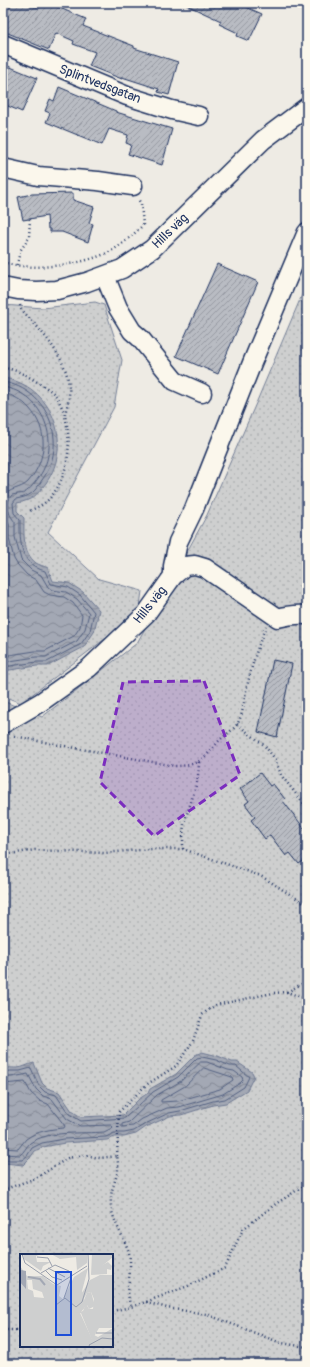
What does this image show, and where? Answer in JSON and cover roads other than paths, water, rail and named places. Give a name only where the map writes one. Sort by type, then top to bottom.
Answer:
[{"type":"street","name":"Splintvedsgatan","points":[[3,44],[126,96],[172,110],[199,116]]},
{"type":"street","name":"Hills väg","points":[[3,287],[36,291],[57,290],[106,276],[122,269],[152,249],[263,140],[307,107]]},
{"type":"street","points":[[3,168],[38,176],[98,181],[133,186]]},
{"type":"street","points":[[173,576],[173,566],[178,542],[194,508],[249,370],[307,232]]},
{"type":"street","points":[[106,276],[118,308],[132,331],[140,338],[175,381],[202,393]]},
{"type":"street","name":"Hills väg","points":[[7,730],[41,702],[89,668],[146,614],[173,576],[185,566],[195,565],[205,568],[278,618],[294,614],[307,615]]},
{"type":"water","points":[[3,378],[20,383],[34,392],[46,404],[53,418],[58,434],[58,451],[54,467],[46,483],[34,497],[17,503],[17,511],[24,518],[25,542],[28,553],[31,559],[36,563],[48,568],[53,581],[69,583],[83,592],[99,610],[94,632],[84,647],[48,666],[37,666],[3,671]]},
{"type":"water","points":[[202,1052],[218,1056],[232,1062],[237,1062],[252,1072],[254,1076],[247,1090],[226,1103],[213,1105],[181,1115],[170,1116],[146,1127],[136,1134],[124,1137],[115,1137],[107,1140],[65,1143],[43,1147],[35,1151],[23,1165],[3,1164],[3,1069],[19,1068],[34,1063],[42,1083],[47,1088],[59,1092],[72,1111],[81,1117],[123,1115],[139,1099],[148,1093],[150,1089],[176,1074],[195,1055]]}]
